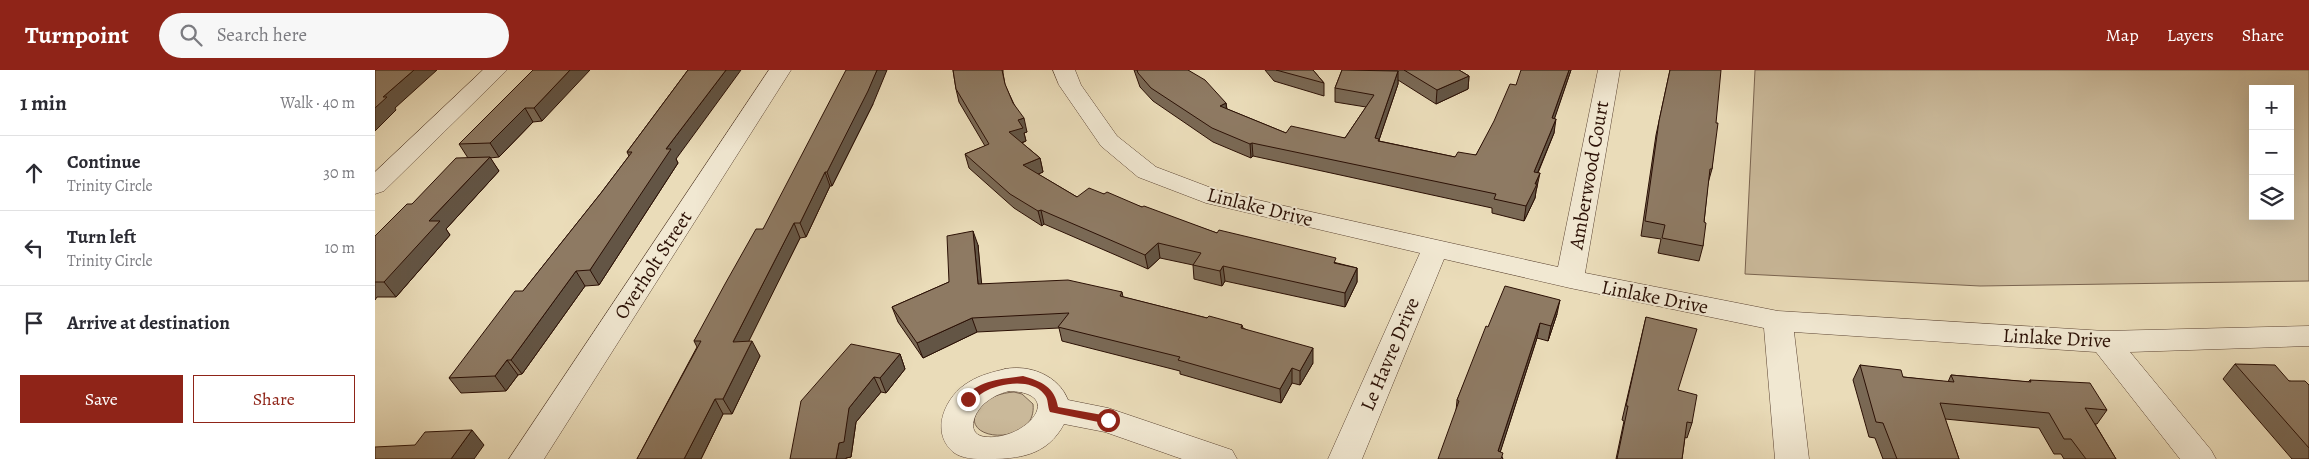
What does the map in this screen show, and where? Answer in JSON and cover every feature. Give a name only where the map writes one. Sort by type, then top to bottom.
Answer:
[{"type":"street","points":[[375,186],[496,70]]},
{"type":"street","name":"Overholt Street","points":[[526,459],[780,70]]},
{"type":"street","name":"Linlake Drive","points":[[1064,70],[1070,85],[1109,141],[1147,172],[1215,198],[1570,280],[1777,321],[2105,342],[2309,336]]},
{"type":"street","name":"Amberwood Court","points":[[1570,280],[1609,70]]},
{"type":"street","name":"Le Havre Drive","points":[[1345,459],[1435,249]]},
{"type":"street","points":[[1777,321],[1792,459]]},
{"type":"street","points":[[2105,342],[2199,459]]},
{"type":"street","points":[[1053,410],[1108,420],[1220,459]]},
{"type":"shaded area","points":[[1755,70],[2309,70],[2309,281],[1980,286],[1745,274]]},
{"type":"shaded area","points":[[1014,392],[1022,394],[1033,404],[1031,418],[1023,428],[1012,434],[999,435],[986,433],[978,428],[974,419],[982,404],[995,396]]},
{"type":"building","points":[[375,70],[414,70],[383,97],[387,97],[375,108]]},
{"type":"building","points":[[533,70],[570,70],[534,108],[525,108],[490,143],[459,144]]},
{"type":"building","points":[[688,70],[726,70],[666,149],[671,149],[590,270],[576,271],[511,360],[507,360],[495,376],[449,378],[515,291],[523,291],[601,193],[632,152],[627,152]]},
{"type":"building","points":[[846,70],[877,70],[800,223],[794,223],[733,342],[752,341],[723,399],[715,399],[684,459],[637,459],[701,341],[694,341],[756,229],[763,229]]},
{"type":"building","points":[[953,70],[1002,70],[1005,84],[1013,103],[1024,118],[1018,120],[1023,128],[1009,132],[1040,158],[1023,165],[1077,197],[1089,188],[1104,194],[1107,192],[1142,207],[1144,206],[1217,233],[1219,230],[1336,258],[1334,263],[1357,268],[1345,293],[1223,266],[1220,271],[1193,265],[1201,253],[1158,243],[1145,255],[1041,210],[1038,211],[1010,194],[965,154],[989,144],[956,89]]},
{"type":"building","points":[[1137,70],[1188,70],[1205,80],[1226,103],[1220,106],[1286,133],[1291,126],[1345,138],[1374,95],[1335,88],[1342,70],[1398,71],[1375,138],[1379,139],[1378,141],[1455,157],[1458,152],[1476,155],[1494,121],[1510,84],[1516,85],[1521,70],[1569,70],[1552,118],[1556,119],[1534,172],[1540,173],[1535,184],[1537,184],[1526,206],[1494,199],[1496,194],[1250,144],[1212,128],[1151,88]]},
{"type":"building","points":[[1276,70],[1313,70],[1324,83]]},
{"type":"building","points":[[1404,70],[1459,70],[1469,76],[1437,90]]},
{"type":"building","points":[[1670,70],[1721,70],[1716,123],[1718,123],[1712,169],[1710,169],[1703,246],[1662,238],[1665,225],[1645,221],[1659,121]]},
{"type":"building","points":[[490,157],[429,221],[440,221],[384,282],[375,282],[375,236],[407,204],[412,204],[456,158]]},
{"type":"building","points":[[973,231],[978,284],[1068,280],[1122,292],[1120,296],[1242,325],[1241,328],[1313,348],[1300,371],[1292,368],[1280,389],[1178,360],[1180,357],[1058,327],[1069,313],[972,318],[917,343],[892,307],[949,282],[947,236]]},
{"type":"building","points":[[1505,286],[1560,300],[1551,326],[1540,323],[1498,451],[1503,453],[1501,459],[1438,459],[1459,401],[1457,400],[1486,326],[1488,327]]},
{"type":"building","points":[[1646,317],[1697,329],[1678,390],[1697,395],[1692,423],[1687,422],[1682,459],[1617,459],[1628,406],[1626,406]]},
{"type":"building","points":[[851,344],[900,354],[880,378],[874,377],[849,408],[844,442],[839,443],[836,459],[790,459],[801,401]]},
{"type":"building","points":[[2235,364],[2275,365],[2289,381],[2305,381],[2309,385],[2309,448]]},
{"type":"building","points":[[1860,365],[1901,370],[1903,377],[1954,382],[1951,375],[2031,382],[2030,380],[2090,383],[2107,410],[2085,408],[2116,459],[2086,459],[2071,439],[2064,439],[2049,413],[1940,403],[1959,459],[1897,459],[1883,423],[1876,422]]},
{"type":"building","points":[[472,430],[451,459],[375,459],[375,447],[415,445],[425,432]]},
{"type":"route","points":[[968,399],[979,390],[993,384],[1009,380],[1023,380],[1036,383],[1047,390],[1052,399],[1053,410],[1108,420]]}]
